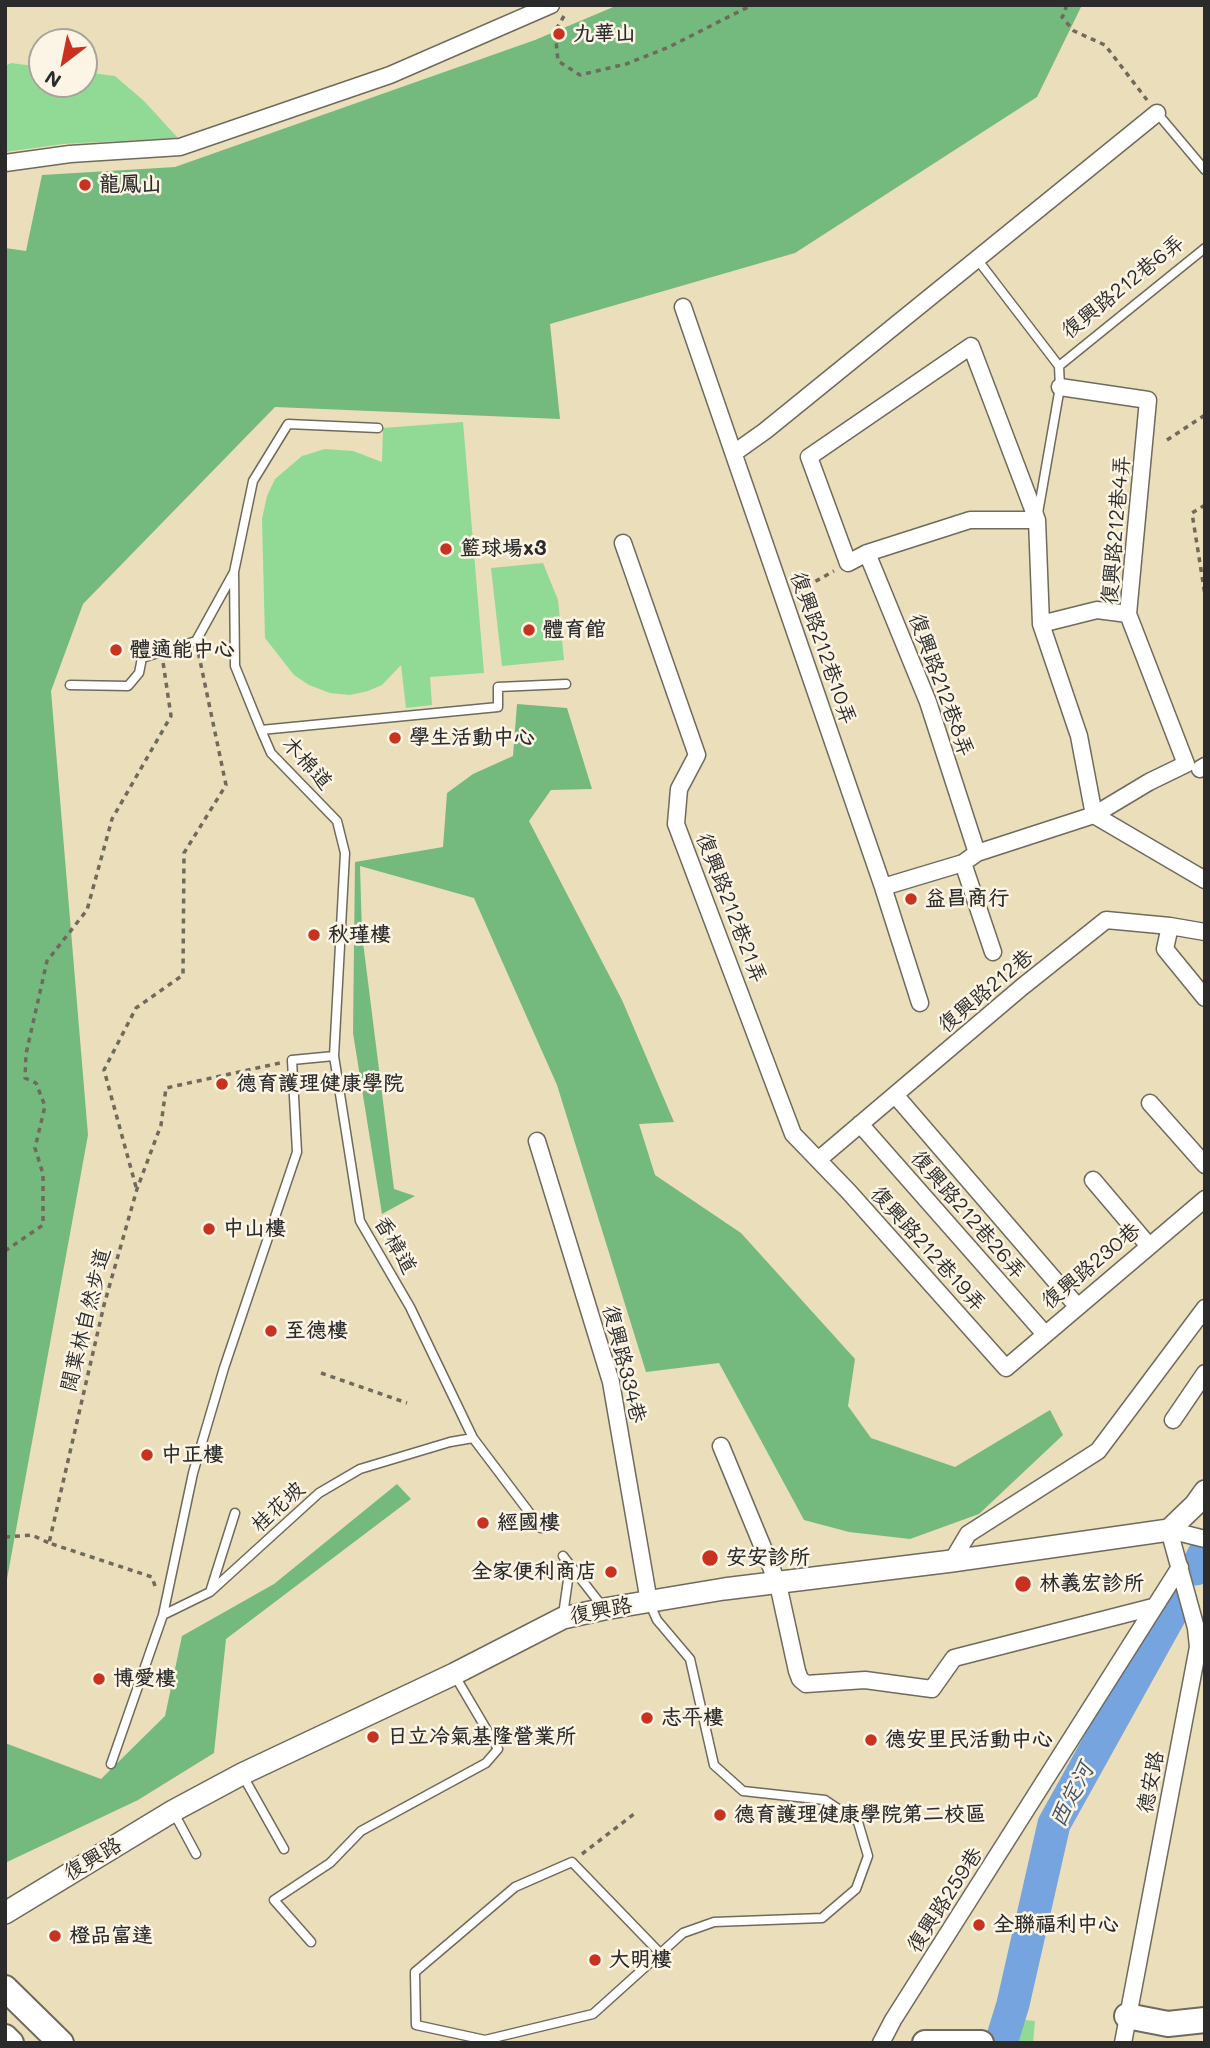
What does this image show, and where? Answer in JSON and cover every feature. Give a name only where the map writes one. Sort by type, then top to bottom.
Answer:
[{"type":"main road","points":[[5,1988],[61,2043]]},
{"type":"main road","points":[[1128,2016],[1168,2024],[1205,2020]]},
{"type":"main road","points":[[5,2037],[11,2043]]},
{"type":"main road","points":[[925,2043],[981,2043]]},
{"type":"street","points":[[5,163],[69,154],[180,146],[390,75],[551,5]]},
{"type":"street","points":[[734,453],[1157,113]]},
{"type":"street","name":"復興路212巷10弄","points":[[683,307],[883,887],[920,1003]]},
{"type":"street","points":[[971,346],[1037,520],[970,520],[867,553],[848,563],[809,457],[971,346]]},
{"type":"street","name":"復興路212巷4弄","points":[[1060,387],[1148,400],[1128,614],[1186,764],[1149,782],[1094,815]]},
{"type":"street","name":"復興路212巷6弄","points":[[1037,520],[1041,624],[1079,736],[1094,815]]},
{"type":"street","name":"復興路212巷21弄","points":[[623,543],[697,755],[679,789],[676,824],[793,1134],[818,1160]]},
{"type":"street","name":"復興路212巷8弄","points":[[867,553],[928,702],[977,853]]},
{"type":"street","points":[[1041,624],[1097,610],[1128,614]]},
{"type":"street","points":[[883,887],[963,863],[977,853],[1094,815],[1205,880]]},
{"type":"street","points":[[963,863],[993,952]]},
{"type":"street","name":"復興路212巷","points":[[818,1160],[1022,987],[1106,920],[1205,932]]},
{"type":"street","points":[[1170,926],[1165,949],[1205,998]]},
{"type":"street","points":[[896,1096],[1077,1306]]},
{"type":"street","points":[[1150,1103],[1205,1165]]},
{"type":"street","name":"復興路212巷26弄","points":[[860,1124],[1044,1334]]},
{"type":"street","name":"復興路334巷","points":[[537,1141],[611,1382],[649,1602]]},
{"type":"street","name":"復興路212巷19弄","points":[[818,1160],[1006,1368]]},
{"type":"street","points":[[1093,1180],[1149,1246]]},
{"type":"street","name":"復興路230巷","points":[[1006,1368],[1205,1199]]},
{"type":"street","points":[[952,1561],[968,1534],[1098,1451],[1205,1308]]},
{"type":"street","points":[[1173,1420],[1205,1373]]},
{"type":"street","points":[[721,1446],[778,1584],[797,1671],[806,1684],[865,1680],[932,1689],[954,1658],[1153,1606]]},
{"type":"street","points":[[1169,1530],[1195,1505],[1205,1491]]},
{"type":"street","points":[[1169,1530],[1205,1539]]},
{"type":"street","name":"復興路","points":[[5,1913],[173,1811],[242,1774],[454,1674],[563,1618],[724,1589],[952,1561],[1169,1530]]},
{"type":"street","name":"德安路","points":[[1123,2043],[1198,1647],[1196,1628],[1169,1530]]},
{"type":"street","name":"復興路259巷","points":[[881,2043],[893,2020],[1056,1766],[1153,1606],[1180,1567]]},
{"type":"lane","points":[[1157,113],[1205,170]]},
{"type":"lane","name":"復興路212巷6弄","points":[[1037,520],[1060,387],[1059,366],[1205,248]]},
{"type":"lane","points":[[977,259],[1059,366]]},
{"type":"lane","points":[[261,730],[235,666],[234,572],[253,481],[288,424],[378,428]]},
{"type":"lane","points":[[70,685],[128,687],[139,673],[142,658],[197,641],[234,572]]},
{"type":"lane","name":"木棉道","points":[[334,1056],[345,853],[337,821],[271,753],[261,730],[499,707],[498,687],[566,684]]},
{"type":"lane","points":[[111,1765],[163,1615],[193,1473],[224,1368],[297,1152],[292,1060],[334,1056]]},
{"type":"lane","name":"香樟道","points":[[334,1056],[360,1221],[410,1307],[472,1438]]},
{"type":"lane","points":[[472,1438],[541,1528]]},
{"type":"lane","name":"桂花坡","points":[[163,1615],[210,1591],[319,1493],[360,1469],[472,1438]]},
{"type":"lane","points":[[210,1591],[234,1513]]},
{"type":"lane","points":[[562,1556],[604,1609]]},
{"type":"lane","points":[[563,1618],[570,1566]]},
{"type":"lane","points":[[649,1602],[657,1620],[690,1659],[715,1765],[743,1791],[825,1800],[858,1822],[868,1856],[856,1889],[822,1918],[714,1922],[683,1933],[593,2014],[485,2040],[416,2025],[415,1972],[515,1887],[572,1862],[660,1953]]},
{"type":"lane","points":[[311,1942],[274,1900],[330,1863],[361,1831],[486,1763],[498,1749],[454,1674]]},
{"type":"lane","points":[[242,1774],[284,1849]]},
{"type":"lane","points":[[173,1811],[196,1854]]},
{"type":"path","points":[[569,7],[555,32],[558,61],[580,75],[626,64],[669,47],[751,5]]},
{"type":"path","points":[[1066,5],[1062,17],[1074,31],[1105,45],[1157,113]]},
{"type":"path","points":[[1167,440],[1205,415]]},
{"type":"path","points":[[1205,505],[1192,513],[1205,595]]},
{"type":"path","points":[[784,599],[848,563]]},
{"type":"path","points":[[137,1189],[104,1070],[136,1007],[183,975],[184,853],[226,785],[197,641]]},
{"type":"path","points":[[5,1251],[43,1225],[43,1174],[35,1148],[45,1106],[36,1083],[25,1078],[26,1054],[47,961],[87,910],[111,819],[171,716],[162,650]]},
{"type":"path","name":"闊葉林自然步道","points":[[49,1543],[104,1305],[137,1189],[161,1125],[166,1088],[292,1060]]},
{"type":"path","points":[[321,1373],[407,1403]]},
{"type":"path","points":[[5,1536],[32,1535],[152,1577],[163,1615]]},
{"type":"path","points":[[572,1862],[634,1814]]},
{"type":"green space","points":[[618,5],[1082,5],[1037,97],[795,253],[550,324],[560,419],[275,407],[83,604],[51,691],[88,1135],[5,1590],[5,248],[26,251],[42,175],[175,167],[535,40]]},
{"type":"green space","points":[[11,63],[28,65],[28,98],[98,98],[98,74],[115,76],[144,101],[178,138],[63,144],[5,152],[5,66]]},
{"type":"green space","points":[[463,422],[484,673],[430,677],[432,705],[406,708],[401,665],[382,685],[350,695],[330,693],[309,685],[294,675],[265,638],[262,519],[267,496],[275,479],[302,456],[325,449],[353,451],[382,462],[383,428]]},
{"type":"green space","name":"體育館","points":[[543,563],[558,600],[564,660],[502,666],[491,568]]},
{"type":"green space","points":[[517,704],[567,708],[592,789],[551,790],[529,821],[622,1000],[674,1122],[639,1124],[655,1175],[741,1233],[855,1359],[848,1406],[871,1438],[955,1467],[1050,1410],[1063,1435],[979,1514],[910,1539],[849,1532],[804,1520],[719,1363],[646,1372],[557,1085],[474,898],[360,866],[362,934],[394,1189],[415,1196],[382,1214],[353,1033],[355,862],[443,847],[447,793],[473,774],[513,756]]},
{"type":"green space","points":[[397,1484],[411,1499],[226,1639],[214,1753],[138,1800],[5,1863],[5,1743],[101,1779],[165,1716],[182,1636],[274,1584]]},
{"type":"green space","points":[[997,2017],[1035,2021],[1033,2043],[991,2043]]},
{"type":"waterway","name":"西定河","points":[[1196,1569],[1204,1554]]},
{"type":"waterway","name":"西定河","points":[[1001,2043],[1013,2004],[1054,1824],[1175,1606]]},
{"type":"place","name":"九華山","points":[[559,34]]},
{"type":"place","name":"龍鳳山","points":[[85,185]]},
{"type":"place","name":"籃球場x3","points":[[446,549]]},
{"type":"place","name":"體育館","points":[[529,630]]},
{"type":"place","name":"體適能中心","points":[[116,650]]},
{"type":"place","name":"學生活動中心","points":[[395,738]]},
{"type":"place","name":"益昌商行","points":[[911,899]]},
{"type":"place","name":"秋瑾樓","points":[[314,935]]},
{"type":"place","name":"德育護理健康學院","points":[[222,1084]]},
{"type":"place","name":"中山樓","points":[[209,1229]]},
{"type":"place","name":"至德樓","points":[[271,1331]]},
{"type":"place","name":"中正樓","points":[[147,1455]]},
{"type":"place","name":"經國樓","points":[[483,1523]]},
{"type":"place","name":"安安診所","points":[[710,1558]]},
{"type":"place","name":"全家便利商店","points":[[611,1572]]},
{"type":"place","name":"林義宏診所","points":[[1023,1584]]},
{"type":"place","name":"博愛樓","points":[[99,1679]]},
{"type":"place","name":"志平樓","points":[[647,1718]]},
{"type":"place","name":"日立冷氣基隆營業所","points":[[373,1737]]},
{"type":"place","name":"德安里民活動中心","points":[[871,1740]]},
{"type":"place","name":"德育護理健康學院第二校區","points":[[720,1815]]},
{"type":"place","name":"全聯福利中心","points":[[979,1925]]},
{"type":"place","name":"橙品富達","points":[[55,1936]]},
{"type":"place","name":"大明樓","points":[[595,1960]]}]
